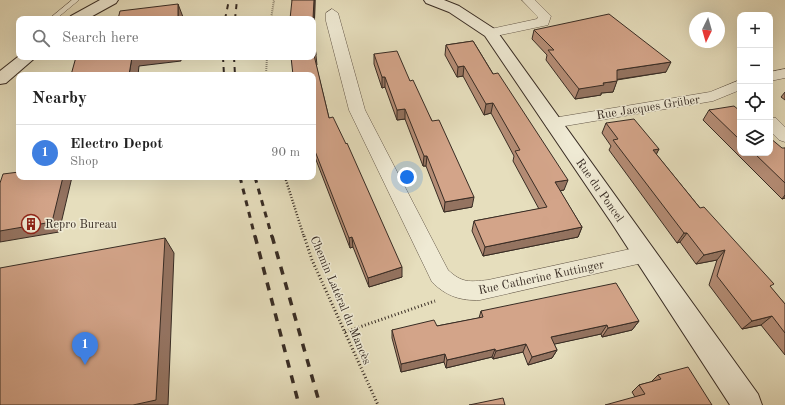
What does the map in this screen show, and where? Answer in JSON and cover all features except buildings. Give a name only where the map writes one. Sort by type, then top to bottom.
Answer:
[{"type":"street","points":[[82,16],[111,0]]},
{"type":"street","name":"Rue du Poncel","points":[[431,0],[454,9],[491,33],[619,216],[747,405]]},
{"type":"street","points":[[491,33],[543,22],[545,16],[528,0]]},
{"type":"street","points":[[332,13],[357,110],[440,276],[451,287]]},
{"type":"street","points":[[0,79],[24,60]]},
{"type":"street","points":[[773,76],[785,73]]},
{"type":"street","name":"Rue Jacques Grüber","points":[[553,123],[713,96],[737,90]]},
{"type":"street","points":[[773,125],[785,136]]},
{"type":"street","name":"Rue Catherine Kuttinger","points":[[451,287],[468,291],[488,289],[644,255]]},
{"type":"lane","points":[[56,16],[76,0]]},
{"type":"path","points":[[271,16],[274,0]]},
{"type":"path","points":[[266,72],[267,60]]},
{"type":"path","name":"Chemin Latéral du Mancès","points":[[286,180],[312,260],[378,405]]},
{"type":"path","points":[[345,332],[440,299],[451,287]]},
{"type":"railway","points":[[226,16],[229,0]]},
{"type":"railway","points":[[235,16],[237,0]]},
{"type":"railway","points":[[223,60],[224,72]]},
{"type":"railway","points":[[234,60],[235,72]]},
{"type":"railway","points":[[241,180],[255,237]]},
{"type":"railway","points":[[256,180],[272,237]]},
{"type":"railway","points":[[255,236],[299,405]]},
{"type":"railway","points":[[272,236],[320,405]]},
{"type":"place","name":"Repro Bureau","points":[[31,224]]},
{"type":"place","name":"Electro Depot","points":[[85,365]]}]
